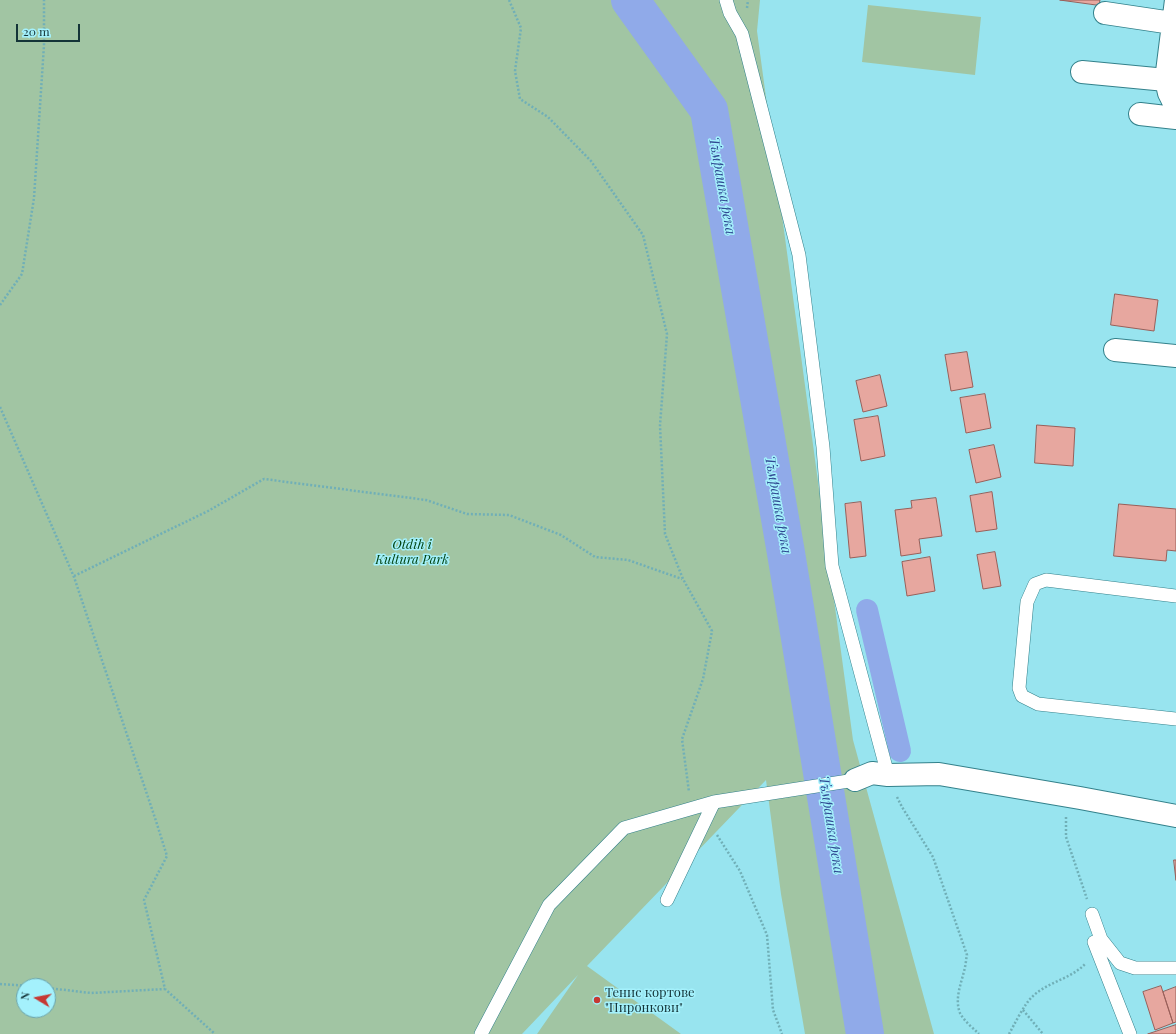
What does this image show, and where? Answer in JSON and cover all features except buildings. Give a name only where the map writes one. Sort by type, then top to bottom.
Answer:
[{"type":"street","points":[[1176,0],[1166,80],[1169,93],[1176,108]]},
{"type":"street","points":[[1105,13],[1172,23]]},
{"type":"street","points":[[1082,72],[1166,80]]},
{"type":"street","points":[[1140,114],[1176,118]]},
{"type":"street","points":[[1115,350],[1176,356]]},
{"type":"street","points":[[855,780],[872,774],[939,774],[1176,816]]},
{"type":"lane","points":[[726,0],[730,13],[742,34],[800,255],[823,447],[832,566],[888,775]]},
{"type":"lane","points":[[1176,596],[1046,580],[1035,584],[1027,602],[1019,688],[1022,696],[1038,704],[1176,719]]},
{"type":"lane","points":[[482,1034],[549,904],[624,828],[714,802],[855,780]]},
{"type":"lane","points":[[667,900],[714,802]]},
{"type":"lane","points":[[1092,914],[1101,939],[1120,963],[1135,968],[1176,968]]},
{"type":"lane","points":[[1094,942],[1130,1034]]},
{"type":"path","points":[[0,305],[22,274],[34,198],[44,45],[44,0]]},
{"type":"path","points":[[509,0],[521,28],[515,71],[520,99],[548,117],[591,161],[643,234],[667,334],[660,425],[665,534],[683,579],[712,631],[703,679],[682,739],[691,809]]},
{"type":"path","points":[[0,407],[74,577],[149,799],[166,856],[144,900],[165,989],[215,1034]]},
{"type":"path","points":[[74,577],[208,511],[264,479],[426,500],[467,514],[509,515],[561,535],[595,557],[628,560],[683,579]]},
{"type":"path","points":[[888,775],[902,806],[933,857],[967,955],[966,967],[958,1003],[961,1014],[979,1034]]},
{"type":"path","points":[[1080,798],[1067,814],[1066,837],[1092,914]]},
{"type":"path","points":[[705,820],[710,824],[740,871],[767,935],[773,1010],[782,1034]]},
{"type":"path","points":[[1009,1034],[1031,997],[1046,987],[1080,969],[1094,952],[1094,942]]},
{"type":"path","points":[[0,984],[16,985]]},
{"type":"path","points":[[56,989],[91,993],[165,989]]},
{"type":"path","points":[[1023,1010],[1043,1034]]},
{"type":"green space","name":"Otdih i Kultura Park","points":[[0,0],[760,0],[757,31],[853,740],[934,1034],[805,1034],[781,894],[766,780],[587,966],[681,1034],[537,1034],[578,975],[522,1034],[0,1034]]},
{"type":"green space","points":[[868,5],[981,17],[975,75],[862,62]]},
{"type":"waterway","name":"Тъмрашка река","points":[[630,0],[709,110],[786,553],[865,1034]]},
{"type":"waterway","points":[[867,610],[900,751]]},
{"type":"place","name":"Тенис кортове \"Пиронкови\"","points":[[597,1000]]}]
